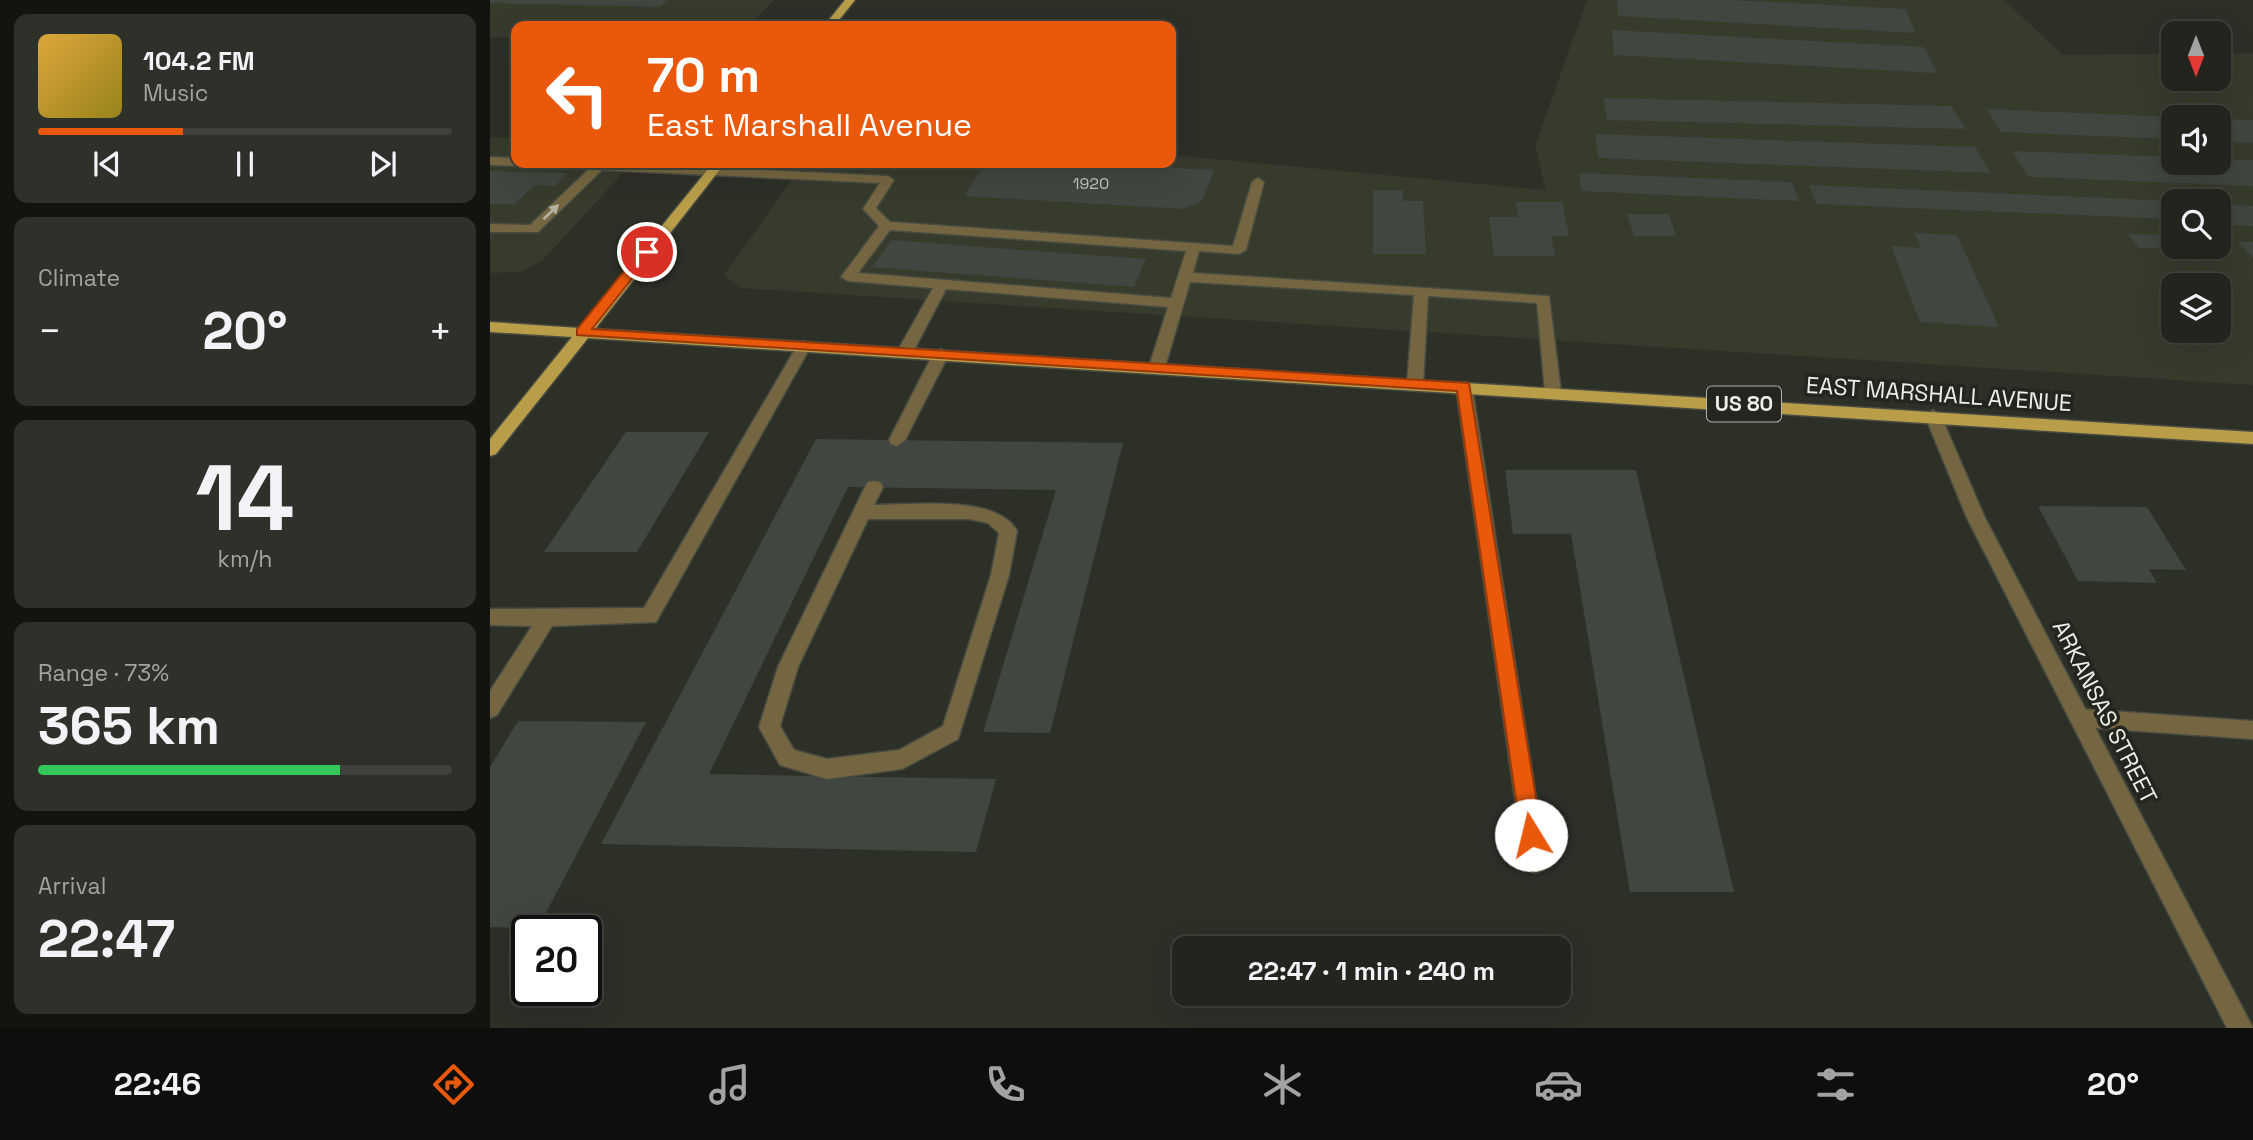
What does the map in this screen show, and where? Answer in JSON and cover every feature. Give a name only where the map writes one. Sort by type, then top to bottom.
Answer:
[{"type":"main road","points":[[833,21],[850,0]]},
{"type":"main road","points":[[490,450],[714,168]]},
{"type":"main road","name":"EAST MARSHALL AVENUE","points":[[490,327],[2253,438]]},
{"type":"street","points":[[490,161],[511,162]]},
{"type":"street","points":[[490,228],[533,229],[597,168]]},
{"type":"street","points":[[728,168],[888,180],[869,209],[886,226],[1240,250],[1258,182]]},
{"type":"street","points":[[886,226],[848,277],[1046,286],[1102,291],[1177,303]]},
{"type":"street","points":[[955,245],[963,231]]},
{"type":"street","points":[[1010,249],[1017,235]]},
{"type":"street","points":[[1062,253],[1069,238]]},
{"type":"street","points":[[1117,257],[1124,242]]},
{"type":"street","points":[[1157,367],[1194,247]]},
{"type":"street","points":[[1185,277],[1544,299],[1553,392]]},
{"type":"street","points":[[905,352],[938,280]]},
{"type":"street","points":[[1415,384],[1421,292]]},
{"type":"street","points":[[490,617],[649,616],[804,346]]},
{"type":"street","points":[[897,440],[941,354]]},
{"type":"street","points":[[1464,387],[1535,862]]},
{"type":"street","name":"ARKANSAS STREET","points":[[1933,416],[1976,518],[2240,1028]]},
{"type":"street","points":[[863,512],[969,512],[994,518],[1008,531],[1000,575],[951,732],[902,759],[827,769],[787,758],[769,727],[788,667],[874,487]]},
{"type":"street","points":[[490,709],[548,618]]},
{"type":"street","points":[[2081,718],[2253,730]]},
{"type":"shaded area","points":[[490,0],[774,0],[754,21],[511,21],[511,37],[490,37]]},
{"type":"shaded area","points":[[1587,0],[2004,0],[2063,55],[2161,54],[2161,91],[2231,91],[2231,54],[2253,53],[2253,385],[741,288],[724,275],[800,168],[1176,168],[1176,155],[1546,190],[1535,146]]},
{"type":"shaded area","points":[[490,137],[511,138],[511,168],[627,168],[543,260],[521,272],[490,273]]},
{"type":"building","points":[[490,0],[668,0],[660,7],[490,3]]},
{"type":"building","points":[[1617,0],[1733,0],[1905,9],[1916,33],[1618,16]]},
{"type":"building","points":[[1612,30],[1924,47],[1937,73],[1614,55]]},
{"type":"building","points":[[1603,98],[1951,106],[1966,129],[1607,120]]},
{"type":"building","points":[[1987,109],[2161,116],[2161,138],[2001,132]]},
{"type":"building","points":[[2231,119],[2253,120],[2253,143],[2231,142]]},
{"type":"building","points":[[1595,134],[1975,147],[1991,173],[1598,158]]},
{"type":"building","points":[[2012,151],[2161,157],[2161,175],[2231,175],[2231,159],[2253,160],[2253,186],[2029,177]]},
{"type":"building","points":[[983,168],[1214,170],[1202,201],[1183,209],[964,196]]},
{"type":"building","points":[[490,171],[568,173],[555,186],[534,185],[515,204],[490,204]]},
{"type":"building","points":[[1579,173],[1792,182],[1799,201],[1581,191]]},
{"type":"building","points":[[1809,185],[2161,200],[2161,218],[1816,204]]},
{"type":"building","points":[[1373,190],[1403,190],[1403,201],[1423,201],[1426,254],[1373,254]]},
{"type":"building","points":[[1516,202],[1562,202],[1569,236],[1551,236],[1555,256],[1494,256],[1489,217],[1518,217]]},
{"type":"building","points":[[2231,205],[2253,206],[2253,226],[2231,225]]},
{"type":"building","points":[[1627,214],[1669,214],[1676,236],[1634,236]]},
{"type":"building","points":[[1914,233],[1957,235],[1999,327],[1920,322],[1891,246],[1921,248]]},
{"type":"building","points":[[2128,234],[2161,235],[2161,248],[2139,248]]},
{"type":"building","points":[[892,240],[1146,259],[1134,287],[872,267]]},
{"type":"building","points":[[2238,242],[2253,242],[2253,258]]},
{"type":"building","points":[[626,432],[709,432],[637,552],[544,552]]},
{"type":"building","points":[[816,439],[1123,443],[1050,733],[983,732],[1056,490],[848,487],[709,774],[996,779],[976,852],[601,844]]},
{"type":"building","points":[[1505,470],[1636,470],[1734,892],[1630,892],[1571,534],[1513,534]]},
{"type":"building","points":[[2038,506],[2147,507],[2186,570],[2149,569],[2157,583],[2078,581]]},
{"type":"building","points":[[518,721],[646,722],[545,915],[511,915],[511,927],[490,927],[490,767]]},
{"type":"route","points":[[647,252],[582,332],[1464,387],[1531,835]]}]
